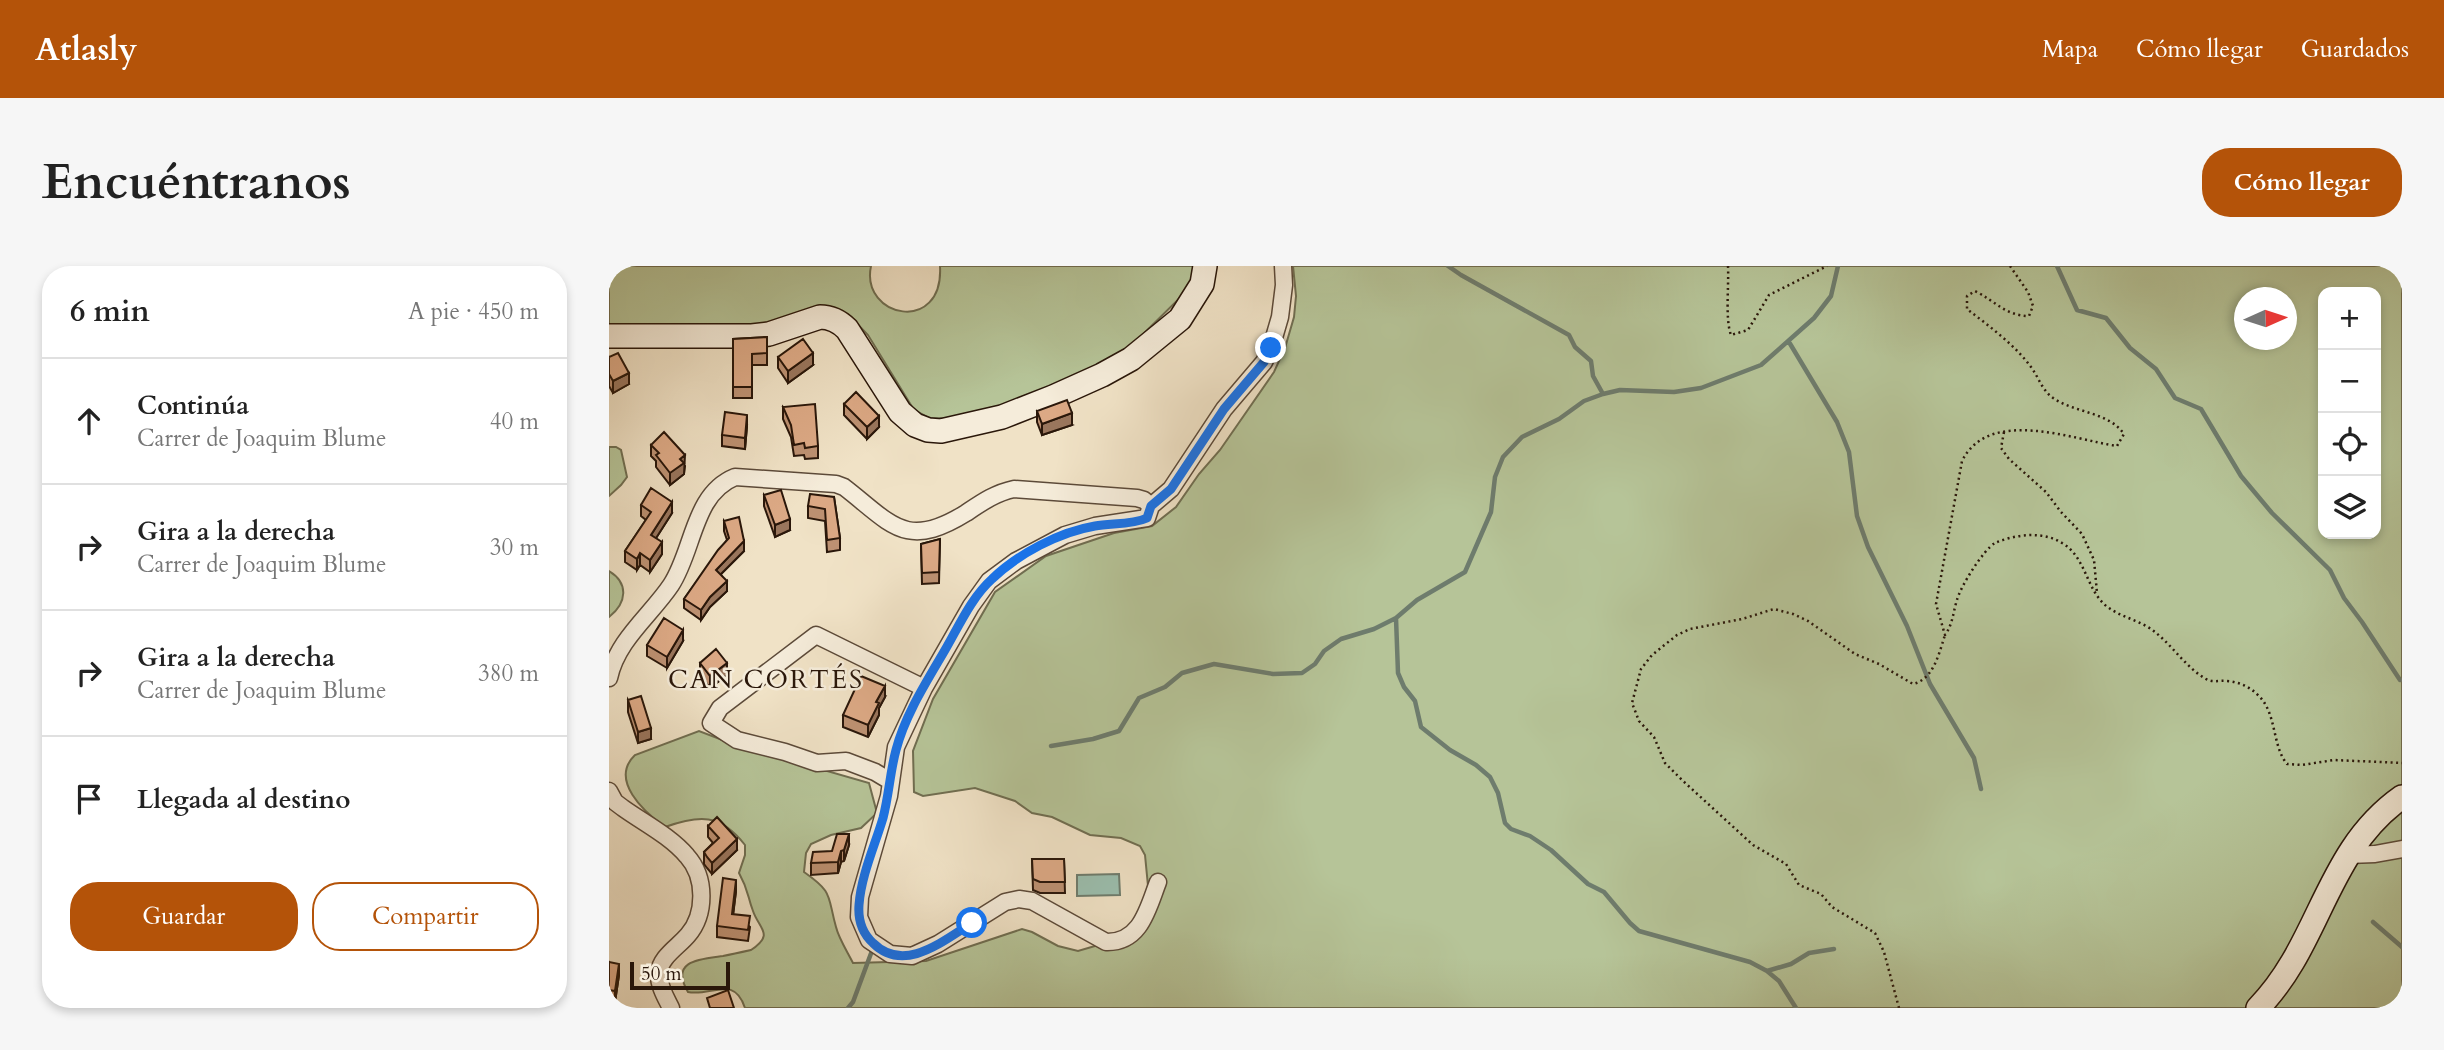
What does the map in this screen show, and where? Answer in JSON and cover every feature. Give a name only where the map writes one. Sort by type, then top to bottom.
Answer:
[{"type":"street","points":[[609,336],[752,336],[769,334],[828,317],[842,323],[847,329],[900,412],[915,425],[941,431],[1002,417],[1053,397],[1131,359],[1180,319],[1202,284],[1205,266]]},
{"type":"street","points":[[1158,881],[1143,922],[1131,935],[1116,942],[1106,942],[1032,901],[1019,899],[1005,902],[939,944],[904,957],[890,954],[876,946],[865,933],[858,908],[889,796],[896,747],[923,688],[971,606],[996,575],[1037,548],[1079,529],[1143,520],[1150,514],[1151,506],[1171,489],[1224,409],[1264,362],[1280,317],[1284,285],[1283,266]]},
{"type":"street","points":[[609,678],[613,664],[636,627],[677,575],[708,497],[721,484],[735,477],[836,484],[851,492],[889,524],[910,531],[942,527],[997,494],[1014,489],[1137,498],[1145,500],[1151,506]]},
{"type":"street","points":[[890,780],[846,761],[817,763],[737,740],[711,723],[720,708],[816,635],[923,688]]},
{"type":"street","points":[[609,791],[623,808],[680,848],[690,858],[698,875],[701,904],[695,923],[689,934],[663,961],[659,970],[659,980],[671,1008]]},
{"type":"street","points":[[2257,1008],[2285,976],[2307,940],[2323,898],[2348,855],[2368,826],[2402,797]]},
{"type":"street","points":[[2348,855],[2402,849]]},
{"type":"path","points":[[1728,266],[1727,324],[1731,335],[1748,330],[1769,296],[1827,266]]},
{"type":"path","points":[[1945,635],[1937,604],[1962,461],[1969,448],[1992,433],[2004,431],[2075,436],[2117,446],[2125,434],[2117,425],[2054,398],[2043,388],[2032,367],[1990,326],[1967,309],[1967,296],[1975,291],[2002,310],[2017,316],[2029,316],[2033,306],[2028,292],[2010,266]]},
{"type":"path","points":[[2004,431],[2001,448],[2009,459],[2046,492],[2082,534],[2094,559],[2097,596]]},
{"type":"path","points":[[1899,1008],[1884,952],[1875,933],[1832,907],[1821,894],[1799,885],[1786,864],[1753,845],[1665,763],[1654,737],[1639,721],[1632,703],[1641,669],[1652,655],[1677,635],[1690,629],[1742,619],[1774,609],[1808,621],[1855,654],[1913,684],[1922,681],[1937,661],[1952,621],[1957,596],[1992,544],[2018,536],[2041,536],[2063,543],[2080,561],[2097,596],[2117,613],[2135,619],[2153,630],[2173,647],[2197,674],[2210,681],[2245,684],[2262,698],[2281,757],[2287,764],[2302,765],[2334,760],[2402,763]]},
{"type":"shaded area","points":[[609,266],[871,266],[871,284],[878,298],[889,307],[903,311],[917,310],[929,302],[938,288],[940,266],[1194,266],[1192,286],[1126,351],[1081,374],[989,411],[953,419],[929,418],[914,410],[868,335],[850,316],[835,308],[750,330],[609,330]]},
{"type":"shaded area","points":[[1293,266],[2402,266],[2402,1008],[745,1008],[735,992],[728,989],[688,992],[682,973],[690,963],[751,950],[764,935],[739,873],[745,845],[736,835],[727,827],[708,819],[688,820],[665,827],[639,804],[628,785],[628,765],[635,755],[699,731],[733,744],[869,783],[877,813],[861,828],[831,835],[811,844],[806,853],[804,872],[828,895],[837,932],[853,963],[926,961],[1022,929],[1058,946],[1078,951],[1112,941],[1136,924],[1148,886],[1145,855],[1140,846],[1121,838],[1090,835],[1052,817],[1032,813],[1015,801],[975,788],[923,796],[914,792],[913,751],[933,699],[995,592],[1046,556],[1114,533],[1152,526],[1176,507],[1220,450],[1274,372],[1285,348],[1294,317],[1296,296]]},
{"type":"shaded area","points":[[609,447],[621,450],[627,477],[609,496]]},
{"type":"shaded area","points":[[609,571],[620,581],[623,593],[619,606],[609,617]]},
{"type":"shaded area","points":[[1119,874],[1120,895],[1077,896],[1077,875]]},
{"type":"building","points":[[767,337],[767,353],[752,354],[752,387],[733,387],[733,339]]},
{"type":"building","points":[[803,339],[813,353],[788,371],[778,357]]},
{"type":"building","points":[[618,353],[629,373],[613,381],[609,374],[609,357]]},
{"type":"building","points":[[856,392],[879,416],[867,427],[844,404]]},
{"type":"building","points":[[1067,400],[1072,413],[1042,424],[1037,411]]},
{"type":"building","points":[[815,404],[818,446],[805,448],[804,443],[794,445],[791,425],[783,407]]},
{"type":"building","points":[[725,412],[747,415],[745,438],[722,435]]},
{"type":"building","points":[[664,432],[685,455],[680,459],[684,463],[670,473],[656,455],[659,453],[651,445]]},
{"type":"building","points":[[651,488],[672,502],[651,535],[662,542],[650,560],[640,553],[637,559],[625,551],[651,512],[641,505]]},
{"type":"building","points":[[781,490],[790,519],[775,525],[764,495]]},
{"type":"building","points":[[810,494],[834,497],[840,538],[827,540],[825,509],[808,506]]},
{"type":"building","points":[[739,517],[744,541],[716,570],[727,581],[701,610],[684,599],[729,538],[724,521]]},
{"type":"building","points":[[940,539],[939,572],[922,573],[921,544]]},
{"type":"building","points":[[664,618],[683,630],[667,657],[647,645]]},
{"type":"building","points":[[716,649],[727,663],[710,676],[700,663]]},
{"type":"building","points":[[861,676],[885,686],[868,725],[843,715]]},
{"type":"building","points":[[641,696],[651,728],[638,732],[628,700]]},
{"type":"building","points":[[717,817],[737,839],[712,863],[704,852],[719,838],[708,826]]},
{"type":"building","points":[[837,834],[849,834],[838,862],[811,863],[813,852],[832,851]]},
{"type":"building","points":[[1032,859],[1064,859],[1065,882],[1040,882],[1033,879]]},
{"type":"building","points":[[723,878],[736,880],[732,914],[750,916],[748,930],[717,926]]},
{"type":"building","points":[[609,962],[619,964],[615,991],[609,990]]},
{"type":"building","points":[[728,990],[734,1008],[710,1008],[707,998]]},
{"type":"waterway","points":[[1448,266],[1569,335],[1575,347],[1591,361],[1593,376],[1603,394]]},
{"type":"waterway","points":[[1051,746],[1093,739],[1119,731],[1139,698],[1165,687],[1182,673],[1214,664],[1273,674],[1302,673],[1315,664],[1324,651],[1341,639],[1374,629],[1396,618],[1417,600],[1465,572],[1491,512],[1495,477],[1503,457],[1522,437],[1559,419],[1584,401],[1603,394],[1620,390],[1674,392],[1701,388],[1761,365],[1814,318],[1831,296],[1838,266]]},
{"type":"waterway","points":[[2057,266],[2077,310],[2106,318],[2130,348],[2156,369],[2175,398],[2201,409],[2241,476],[2272,513],[2330,570],[2344,598],[2400,680]]},
{"type":"waterway","points":[[1789,342],[1837,422],[1849,452],[1857,516],[1868,547],[1907,626],[1930,684],[1974,758],[1981,789]]},
{"type":"waterway","points":[[1396,618],[1398,673],[1404,687],[1415,701],[1421,727],[1490,777],[1498,793],[1505,823],[1511,829],[1530,836],[1551,850],[1588,884],[1604,892],[1639,931],[1750,962],[1767,971],[1791,964],[1809,953],[1834,949]]},
{"type":"waterway","points":[[2373,922],[2402,947]]},
{"type":"waterway","points":[[848,1008],[853,1002],[873,948]]},
{"type":"waterway","points":[[1767,971],[1779,981],[1796,1008]]},
{"type":"district","name":"CAN CORTÉS","points":[[766,679]]},
{"type":"route","points":[[972,923],[939,944],[904,957],[890,954],[876,946],[869,940],[861,925],[858,908],[860,897],[889,796],[896,747],[913,707],[971,606],[989,581],[1037,548],[1079,529],[1147,518],[1151,506],[1171,489],[1224,409],[1264,362],[1271,348]]}]
